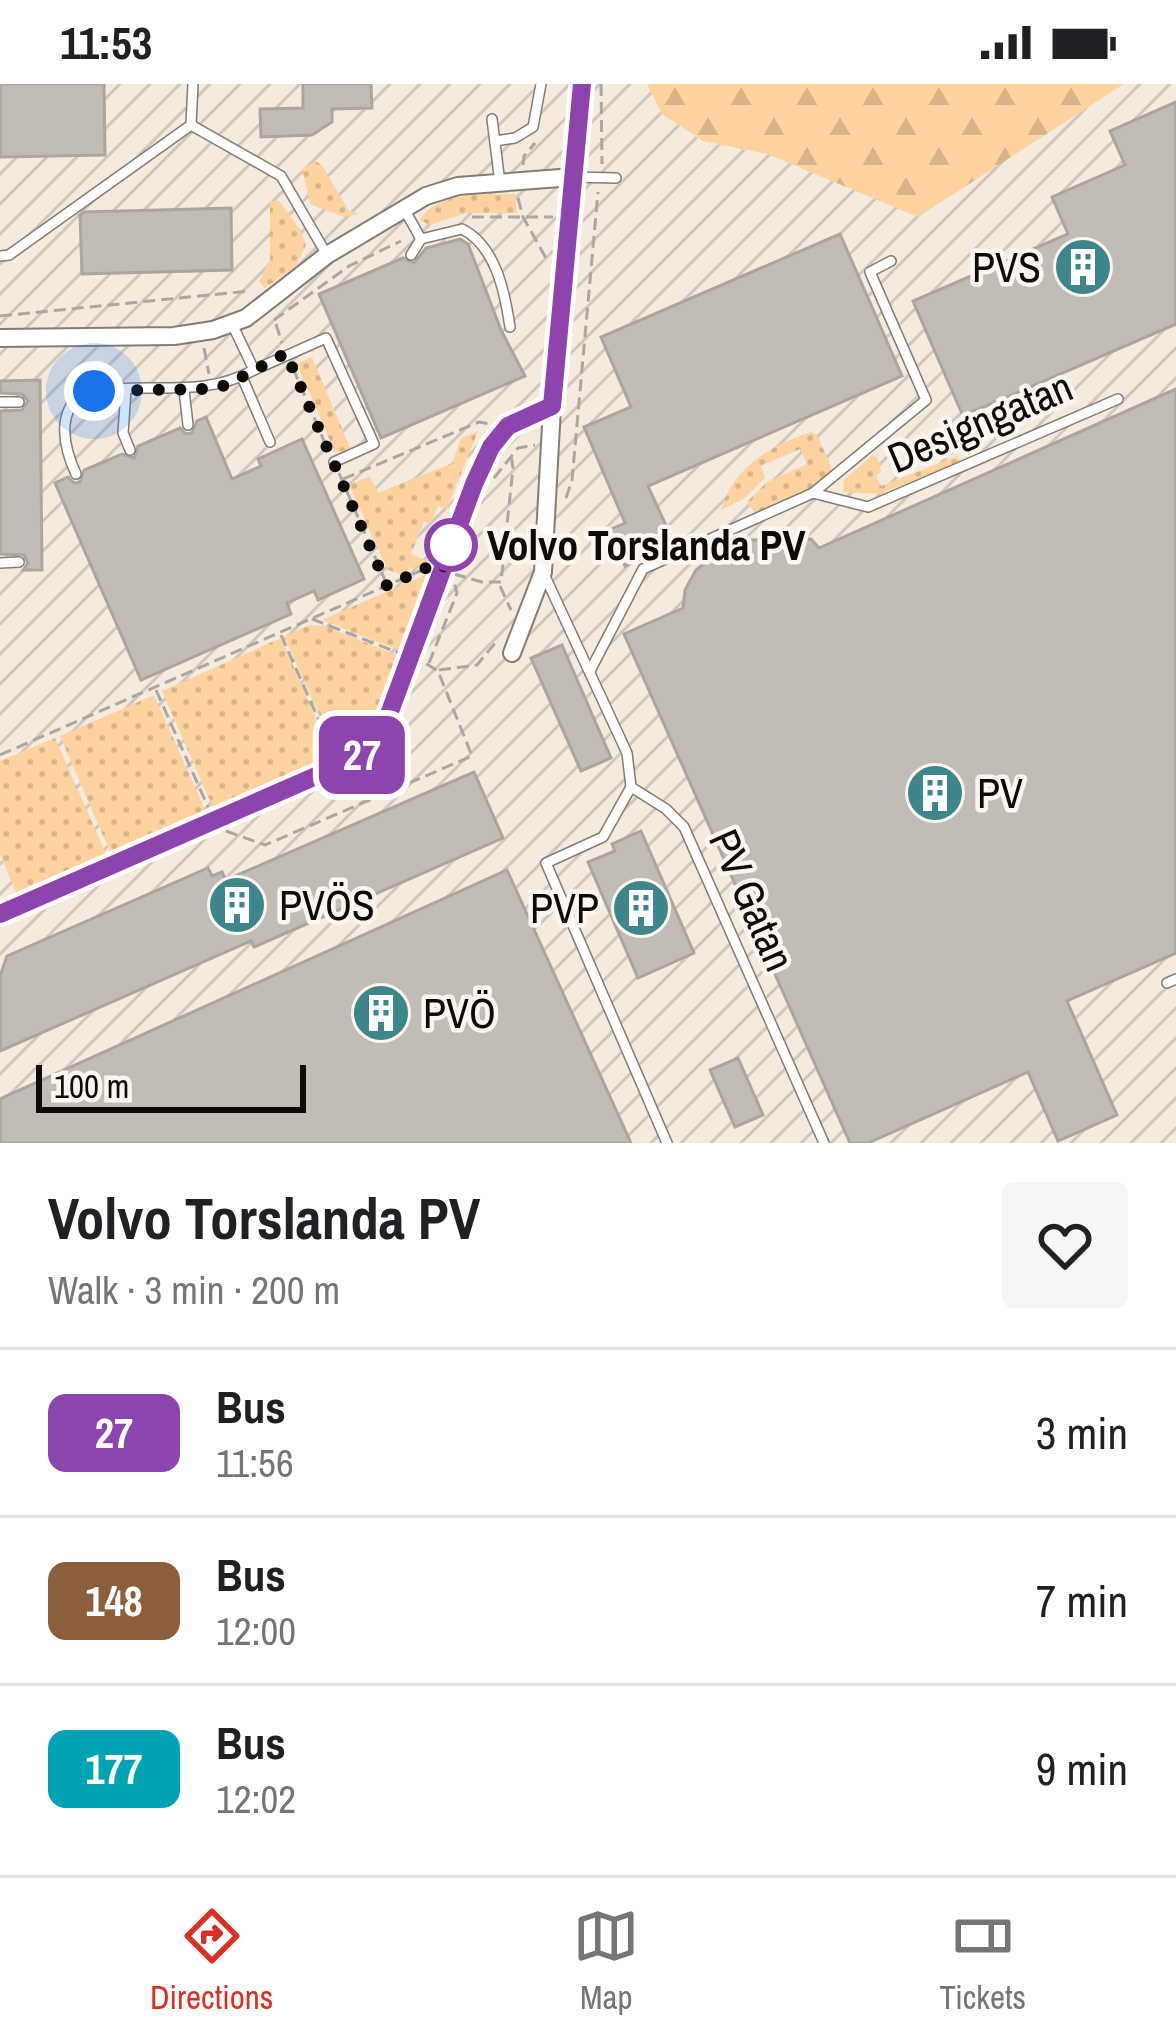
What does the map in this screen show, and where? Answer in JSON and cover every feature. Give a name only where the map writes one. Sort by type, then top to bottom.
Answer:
[{"type":"street","points":[[512,652],[543,572],[552,406],[582,84]]},
{"type":"street","points":[[0,338],[174,336],[232,324],[327,254],[403,207],[458,186],[573,177]]},
{"type":"lane","points":[[191,125],[194,84]]},
{"type":"lane","points":[[495,140],[515,138],[533,127],[541,84]]},
{"type":"lane","points":[[491,119],[500,184]]},
{"type":"lane","points":[[191,125],[281,176],[327,254]]},
{"type":"lane","points":[[0,256],[9,255],[191,125]]},
{"type":"lane","points":[[573,177],[616,178]]},
{"type":"lane","points":[[403,207],[421,239]]},
{"type":"lane","points":[[411,255],[421,239],[462,229],[476,236],[505,291],[510,327]]},
{"type":"lane","points":[[590,671],[643,568],[813,493],[926,400],[870,272],[892,261]]},
{"type":"lane","points":[[232,324],[254,370]]},
{"type":"lane","points":[[76,474],[66,452],[68,408],[82,394],[227,385],[286,353],[331,336],[374,444],[334,462]]},
{"type":"lane","points":[[242,377],[270,442]]},
{"type":"lane","points":[[126,390],[123,433],[130,450]]},
{"type":"lane","points":[[184,390],[188,425]]},
{"type":"lane","name":"Designgatan","points":[[813,493],[868,507],[1118,399]]},
{"type":"lane","points":[[0,402],[19,402]]},
{"type":"lane","points":[[0,914],[216,826],[374,744],[449,572],[474,484],[491,447],[508,426],[552,406]]},
{"type":"lane","points":[[0,562],[19,562]]},
{"type":"lane","points":[[543,572],[627,753],[631,787],[603,837],[546,863],[667,1143]]},
{"type":"lane","name":"PV Gatan","points":[[631,787],[666,808],[684,827],[824,1143]]},
{"type":"path","points":[[560,512],[572,480],[600,178],[601,84]]},
{"type":"path","points":[[518,194],[523,217],[548,266]]},
{"type":"path","points":[[275,322],[387,586]]},
{"type":"path","points":[[341,479],[479,422],[508,426]]},
{"type":"path","points":[[488,488],[524,445],[574,441]]},
{"type":"path","points":[[511,455],[504,572],[499,583],[515,620]]},
{"type":"path","points":[[0,755],[426,568],[499,583]]},
{"type":"path","points":[[429,665],[457,593],[449,572]]},
{"type":"path","points":[[312,619],[438,670],[477,665],[502,635]]},
{"type":"path","points":[[280,632],[339,766]]},
{"type":"path","points":[[155,688],[216,826],[265,845],[470,757],[473,751],[438,670]]},
{"type":"shaded area","points":[[0,84],[647,84],[662,114],[703,141],[767,154],[918,216],[1124,84],[1176,84],[1176,1143],[0,1143]]},
{"type":"green space","points":[[647,84],[1124,84],[918,217],[767,154],[703,141],[662,114]]},
{"type":"green space","points":[[315,161],[349,211],[359,214],[344,217],[310,204],[302,169]]},
{"type":"green space","points":[[515,194],[517,213],[466,213],[430,225],[420,220],[449,199]]},
{"type":"green space","points":[[270,201],[279,201],[306,245],[296,266],[265,288],[259,282],[270,260]]},
{"type":"green space","points":[[312,357],[351,450],[335,452],[297,364]]},
{"type":"green space","points":[[478,431],[447,509],[438,506],[431,523],[424,522],[411,554],[427,561],[400,574],[388,570],[349,485],[370,476],[378,493],[452,463],[461,438]]},
{"type":"green space","points":[[811,432],[817,435],[831,466],[830,475],[812,489],[756,514],[747,502],[767,482],[807,464],[800,449],[761,466],[765,478],[745,498],[721,510],[744,470],[781,444]]},
{"type":"green space","points":[[872,455],[877,457],[881,486],[958,456],[961,462],[879,494],[843,492],[844,480]]},
{"type":"green space","points":[[431,575],[401,651],[322,620]]},
{"type":"green space","points":[[310,625],[325,626],[399,656],[369,723],[336,753],[284,636]]},
{"type":"green space","points":[[281,638],[333,757],[214,810],[162,691]]},
{"type":"green space","points":[[154,695],[206,812],[111,854],[60,736]]},
{"type":"green space","points":[[55,738],[107,856],[17,895],[0,854],[0,761]]},
{"type":"building","points":[[0,84],[104,84],[105,155],[0,157]]},
{"type":"building","points":[[303,84],[371,84],[372,108],[332,109],[332,122],[312,135],[261,137],[260,109],[303,108]]},
{"type":"building","name":"PVS","points":[[1176,102],[1176,324],[963,416],[913,301],[1068,234],[1052,197],[1125,165],[1110,131]]},
{"type":"building","points":[[231,208],[232,270],[82,274],[80,215],[84,212]]},
{"type":"building","points":[[840,234],[902,376],[648,486],[674,543],[625,566],[609,530],[625,523],[584,427],[631,407],[601,337]]},
{"type":"building","points":[[460,239],[468,244],[501,330],[525,376],[381,438],[319,294],[403,258],[414,263],[426,248]]},
{"type":"building","points":[[40,380],[42,570],[23,570],[28,563],[24,555],[0,554],[0,411],[22,410],[28,401],[22,394],[0,393],[0,381]]},
{"type":"building","name":"PV","points":[[1176,389],[1176,953],[1067,1001],[1117,1115],[1058,1141],[1028,1072],[868,1143],[850,1143],[624,634],[683,608],[685,590],[696,570],[726,546],[746,540],[811,539],[819,548]]},
{"type":"building","points":[[206,417],[232,479],[261,466],[258,459],[302,439],[364,579],[318,600],[314,591],[287,603],[291,614],[141,680],[55,483],[68,477],[80,482],[84,470],[122,454],[134,458],[138,446],[180,428],[192,433],[197,421]]},
{"type":"building","points":[[562,645],[611,758],[581,771],[531,658]]},
{"type":"building","name":"PVÖS","points":[[474,772],[503,838],[0,1051],[0,976],[7,956],[208,868],[212,876],[222,872],[226,880]]},
{"type":"building","name":"PVP","points":[[641,831],[694,953],[638,978],[588,862],[615,851],[612,844]]},
{"type":"building","name":"PVÖ","points":[[507,870],[631,1143],[0,1143],[0,1099]]},
{"type":"building","points":[[738,1058],[763,1115],[735,1127],[710,1070]]},
{"type":"bus line","name":"27","points":[[0,914],[339,766],[374,744],[396,699],[491,447],[508,426],[552,406],[582,84]]},
{"type":"place","name":"PVS","points":[[1083,267]]},
{"type":"place","name":"Volvo Torslanda PV","points":[[451,545]]},
{"type":"place","name":"PV","points":[[935,793]]},
{"type":"place","name":"PVÖS","points":[[237,905]]},
{"type":"place","name":"PVP","points":[[641,908]]},
{"type":"place","name":"PVÖ","points":[[381,1013]]},
{"type":"route","points":[[94,391],[227,385],[286,353],[387,586],[426,568],[443,570],[451,545]]}]
